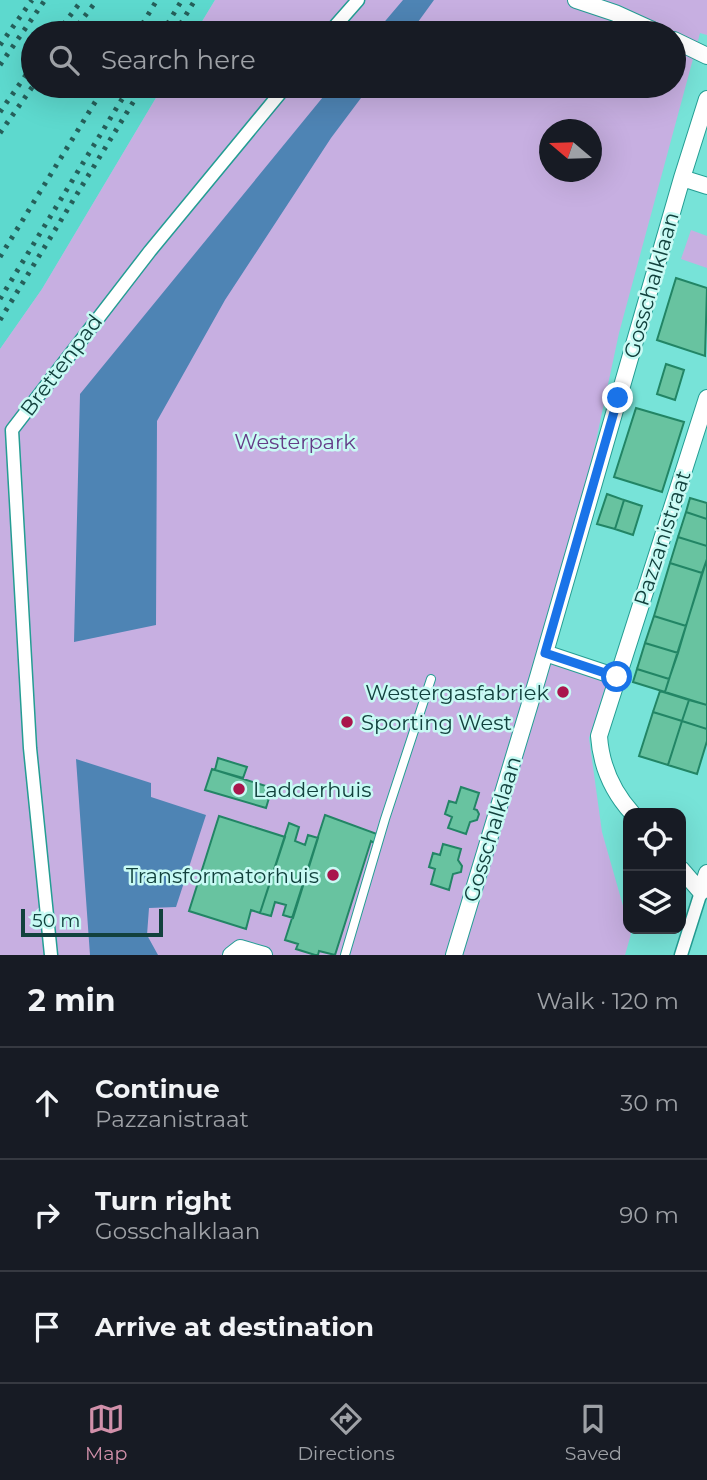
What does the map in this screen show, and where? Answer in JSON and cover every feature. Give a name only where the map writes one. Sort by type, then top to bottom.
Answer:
[{"type":"street","points":[[340,21],[358,0]]},
{"type":"street","points":[[576,0],[633,21]]},
{"type":"street","points":[[686,46],[707,56]]},
{"type":"street","name":"Brettenpad","points":[[51,955],[30,748],[12,430],[150,251],[276,98]]},
{"type":"street","name":"Gosschalklaan","points":[[453,955],[545,653],[681,178],[706,103]]},
{"type":"street","points":[[681,178],[707,186]]},
{"type":"street","name":"Pazzanistraat","points":[[628,808],[619,797],[601,755],[599,736],[707,398]]},
{"type":"street","points":[[545,653],[617,677]]},
{"type":"street","points":[[683,871],[701,892]]},
{"type":"street","points":[[681,955],[707,873]]},
{"type":"street","points":[[231,955],[240,948],[264,955]]},
{"type":"lane","points":[[345,955],[385,818],[431,679]]},
{"type":"shaded area","points":[[0,0],[215,0],[202,21],[21,21],[21,98],[156,98],[42,289],[0,349]]},
{"type":"shaded area","points":[[403,0],[434,0],[419,21],[385,21]]},
{"type":"shaded area","points":[[322,98],[361,98],[331,138],[225,300],[157,421],[156,625],[74,642],[80,394]]},
{"type":"shaded area","points":[[76,759],[151,783],[151,797],[206,815],[176,907],[149,908],[147,935],[158,955],[90,955]]},
{"type":"green space","name":"Westerpark","points":[[215,0],[707,0],[707,35],[700,33],[686,85],[686,21],[202,21]]},
{"type":"green space","name":"Westerpark","points":[[156,98],[682,98],[619,333],[578,525],[537,659],[607,682],[589,738],[602,832],[623,906],[623,934],[631,934],[625,955],[0,955],[0,349],[42,289]]},
{"type":"green space","points":[[691,230],[707,236],[707,268],[681,259]]},
{"type":"building","points":[[676,278],[707,288],[705,356],[657,340]]},
{"type":"building","points":[[666,364],[684,370],[675,400],[657,394]]},
{"type":"building","points":[[636,408],[684,422],[662,492],[614,477]]},
{"type":"building","points":[[607,494],[624,500],[615,529],[597,524]]},
{"type":"building","points":[[690,498],[707,503],[707,519],[686,512]]},
{"type":"building","points":[[624,500],[642,506],[633,535],[615,529]]},
{"type":"building","points":[[686,512],[707,519],[707,546],[678,537]]},
{"type":"building","points":[[678,537],[707,546],[707,559],[702,573],[670,563]]},
{"type":"building","points":[[707,559],[707,705],[665,692]]},
{"type":"building","points":[[670,563],[702,573],[686,626],[654,616]]},
{"type":"building","points":[[654,616],[686,626],[678,653],[645,643]]},
{"type":"building","points":[[645,643],[678,653],[669,679],[637,669]]},
{"type":"building","points":[[637,669],[669,679],[665,692],[633,682]]},
{"type":"building","points":[[660,691],[689,700],[682,721],[653,712]]},
{"type":"building","points":[[689,700],[707,705],[707,729],[682,721]]},
{"type":"building","points":[[653,712],[682,721],[668,765],[639,756]]},
{"type":"building","points":[[682,721],[707,729],[707,741],[697,774],[668,765]]},
{"type":"building","points":[[218,758],[247,767],[243,778],[215,770]]},
{"type":"building","name":"Ladderhuis","points":[[212,769],[272,788],[266,808],[205,790]]},
{"type":"building","points":[[461,787],[479,793],[474,809],[479,814],[477,820],[470,822],[466,834],[448,828],[452,817],[445,814],[449,801],[456,803]]},
{"type":"building","name":"Transformatorhuis","points":[[325,815],[377,834],[374,843],[371,841],[335,955],[319,951],[318,955],[315,955],[296,949],[298,944],[285,940]]},
{"type":"building","points":[[219,816],[285,837],[260,913],[251,910],[246,929],[189,911]]},
{"type":"building","points":[[289,823],[299,827],[295,841],[305,845],[308,835],[318,838],[293,918],[283,915],[286,905],[275,902],[271,916],[260,913]]},
{"type":"building","points":[[443,844],[461,849],[458,860],[462,866],[461,872],[453,874],[449,890],[431,884],[435,869],[429,867],[433,853],[440,855]]},
{"type":"railway","points":[[0,45],[32,0]]},
{"type":"railway","points":[[30,21],[45,0]]},
{"type":"railway","points":[[66,21],[82,0]]},
{"type":"railway","points":[[81,21],[97,0]]},
{"type":"railway","points":[[144,21],[157,0]]},
{"type":"railway","points":[[169,21],[182,0]]},
{"type":"railway","points":[[182,21],[195,0]]},
{"type":"railway","points":[[0,65],[21,35]]},
{"type":"railway","points":[[0,112],[21,82]]},
{"type":"railway","points":[[0,133],[25,98]]},
{"type":"railway","points":[[0,257],[98,98]]},
{"type":"railway","points":[[0,299],[123,98]]},
{"type":"railway","points":[[0,320],[136,98]]},
{"type":"place","name":"Westergasfabriek","points":[[563,692]]},
{"type":"place","name":"Sporting West","points":[[347,722]]},
{"type":"place","name":"Ladderhuis","points":[[239,789]]},
{"type":"place","name":"Transformatorhuis","points":[[333,875]]},
{"type":"route","points":[[617,677],[545,653],[618,398]]}]
